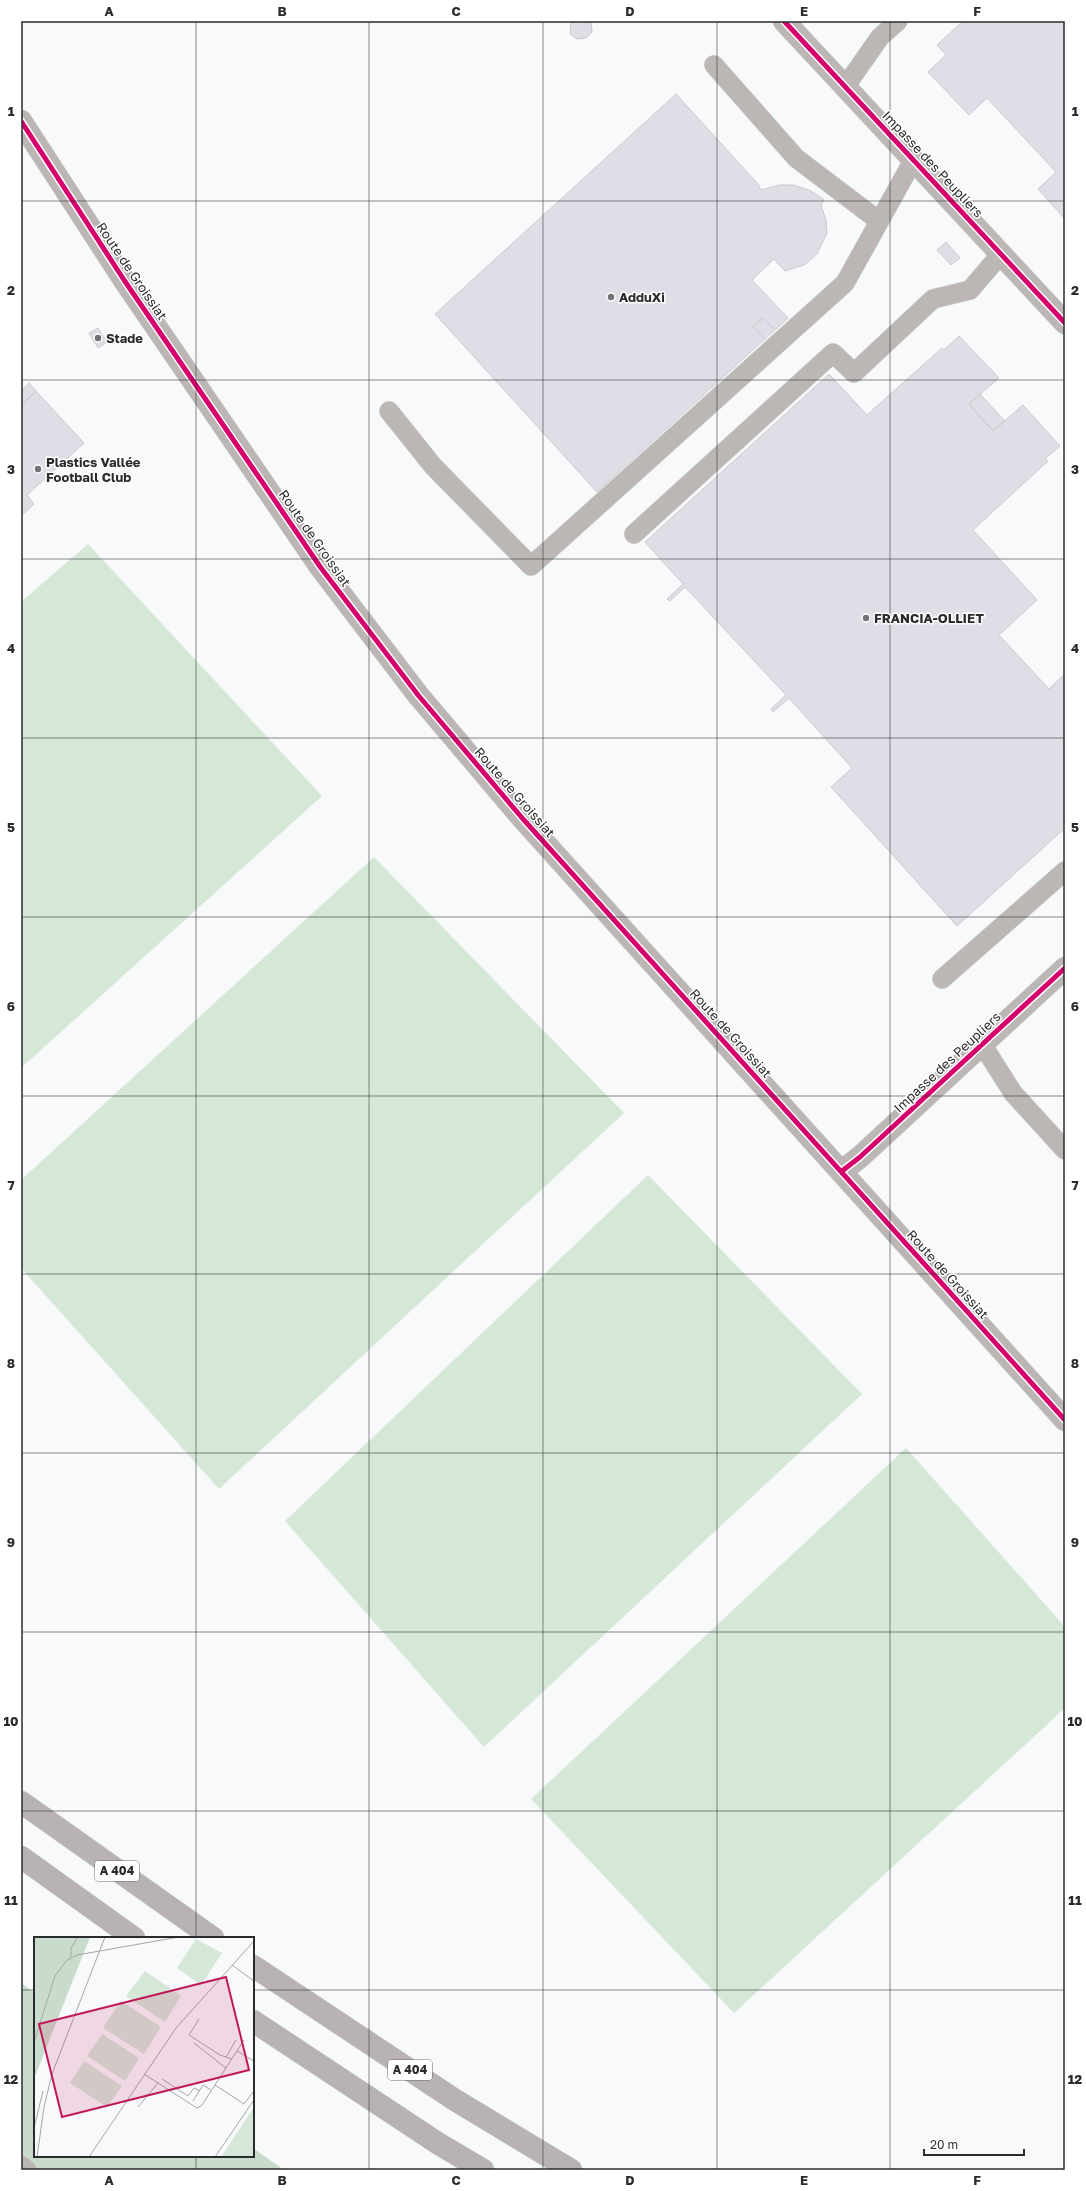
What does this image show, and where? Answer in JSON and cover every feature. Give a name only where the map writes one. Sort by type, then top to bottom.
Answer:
[{"type":"highway","name":"A 404","points":[[21,1802],[212,1937]]},
{"type":"highway","points":[[21,1857],[133,1937]]},
{"type":"highway","name":"A 404","points":[[254,1967],[455,2100],[571,2170]]},
{"type":"highway","points":[[254,2022],[426,2135],[483,2170]]},
{"type":"main road","name":"Route de Groissiat","points":[[21,121],[124,280],[321,568],[418,695],[523,820],[842,1171],[1065,1420]]},
{"type":"main road","points":[[21,2167],[25,2170]]},
{"type":"street","name":"Impasse des Peupliers","points":[[784,21],[1065,323]]},
{"type":"street","name":"Impasse des Peupliers","points":[[842,1171],[860,1157],[1065,968]]},
{"type":"lane","points":[[845,87],[880,37],[898,21]]},
{"type":"lane","points":[[714,65],[796,158],[879,221]]},
{"type":"lane","points":[[389,411],[433,466],[531,566],[844,283],[914,159]]},
{"type":"lane","points":[[634,534],[833,353],[854,373],[933,299],[970,290],[1001,254]]},
{"type":"lane","points":[[942,979],[1065,871]]},
{"type":"lane","points":[[982,1044],[1013,1093],[1065,1150]]},
{"type":"green space","points":[[88,544],[322,796],[21,1068],[21,602]]},
{"type":"green space","points":[[374,857],[624,1113],[219,1489],[21,1268],[21,1180]]},
{"type":"green space","points":[[648,1175],[862,1394],[484,1747],[285,1521]]},
{"type":"green space","points":[[906,1448],[1065,1627],[1065,1708],[734,2013],[531,1799]]},
{"type":"green space","points":[[21,1983],[34,1992],[34,2157],[254,2157],[254,2149],[284,2170],[21,2170]]},
{"type":"building","points":[[571,21],[591,21],[592,32],[586,38],[577,39],[570,34]]},
{"type":"building","points":[[963,21],[1065,21],[1065,219],[1038,189],[1056,172],[987,98],[969,115],[928,72],[946,55],[937,45]]},
{"type":"building","name":"AdduXi","points":[[676,94],[758,184],[761,190],[779,185],[793,185],[809,190],[822,198],[824,200],[821,205],[826,220],[827,233],[817,254],[804,265],[785,271],[774,259],[752,280],[788,318],[775,330],[763,318],[753,327],[765,339],[597,492],[435,314]]},
{"type":"building","points":[[946,242],[960,258],[951,265],[937,250]]},
{"type":"building","points":[[763,318],[775,330],[765,339],[753,327]]},
{"type":"building","name":"Stade","points":[[98,328],[107,342],[98,348],[89,333]]},
{"type":"building","name":"FRANCIA-OLLIET","points":[[959,336],[999,378],[969,404],[993,431],[1023,405],[1060,446],[1045,459],[1048,461],[973,530],[1037,600],[999,635],[1049,689],[1065,674],[1065,828],[957,926],[831,787],[852,768],[789,698],[773,712],[771,709],[786,695],[685,587],[670,601],[667,599],[683,584],[645,542],[829,374],[867,415],[942,348],[944,350]]},
{"type":"building","points":[[29,383],[36,391],[21,405],[21,391]]},
{"type":"building","name":"Plastics Vallée Football Club","points":[[36,391],[84,443],[27,495],[34,504],[21,516],[21,405]]},
{"type":"building","points":[[980,394],[1005,421],[993,431],[969,404]]},
{"type":"cycle path","points":[[784,21],[1065,323]]},
{"type":"cycle path","points":[[21,121],[124,280],[321,568],[418,695],[523,819],[1065,1420]]},
{"type":"cycle path","points":[[842,1171],[860,1157],[1065,968]]},
{"type":"place","name":"AdduXi","points":[[611,297]]},
{"type":"place","name":"Stade","points":[[98,338]]},
{"type":"place","name":"Plastics Vallée Football Club","points":[[38,469]]},
{"type":"place","name":"FRANCIA-OLLIET","points":[[866,618]]}]
